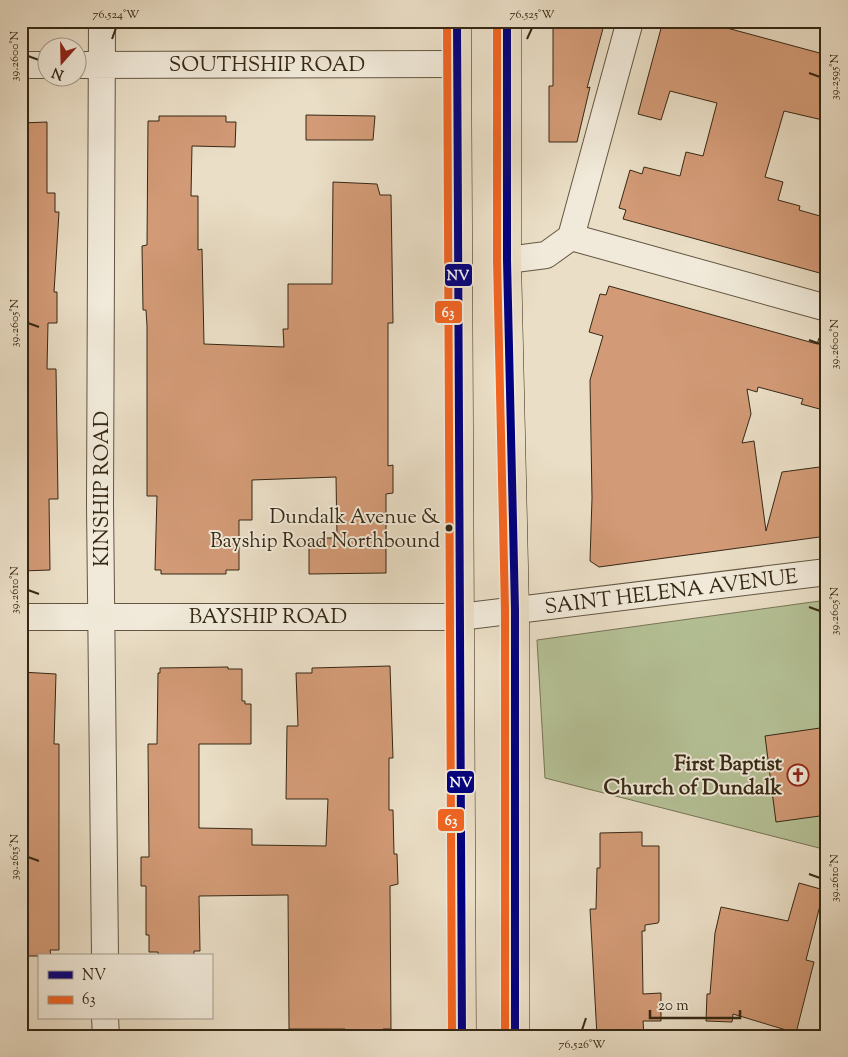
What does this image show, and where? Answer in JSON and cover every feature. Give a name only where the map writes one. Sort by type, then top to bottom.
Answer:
[{"type":"main road","points":[[457,21],[462,1036]]},
{"type":"main road","points":[[507,21],[507,260],[515,610],[515,1036]]},
{"type":"street","name":"KINSHIP ROAD","points":[[102,21],[90,64],[102,615],[105,954]]},
{"type":"street","points":[[507,260],[546,256],[570,237],[630,21]]},
{"type":"street","name":"SOUTHSHIP ROAD","points":[[90,64],[456,64]]},
{"type":"street","points":[[21,65],[38,65]]},
{"type":"street","points":[[570,237],[827,308]]},
{"type":"street","name":"SAINT HELENA AVENUE","points":[[515,610],[827,572]]},
{"type":"street","name":"BAYSHIP ROAD","points":[[21,617],[102,615],[460,617],[515,610]]},
{"type":"street","points":[[105,1020],[106,1036]]},
{"type":"green space","points":[[827,600],[827,850],[545,778],[537,640]]},
{"type":"building","points":[[553,21],[605,21],[587,88],[590,87],[577,142],[549,142],[549,86],[553,86]]},
{"type":"building","points":[[663,21],[701,21],[827,55],[827,121],[784,111],[765,177],[783,182],[778,200],[800,206],[799,210],[827,218],[827,275],[623,219],[626,210],[619,208],[630,170],[642,174],[644,167],[680,176],[686,152],[703,156],[717,103],[670,91],[661,120],[638,114]]},
{"type":"building","points":[[306,115],[375,116],[373,140],[306,140]]},
{"type":"building","points":[[159,116],[226,116],[226,122],[236,122],[235,147],[192,146],[191,196],[198,196],[198,250],[202,249],[204,344],[284,347],[283,329],[288,329],[288,284],[332,284],[333,182],[377,184],[380,195],[391,195],[393,323],[388,323],[388,466],[393,465],[393,493],[386,494],[386,573],[309,574],[309,544],[320,544],[320,538],[337,538],[336,477],[252,480],[252,520],[239,520],[239,570],[226,570],[226,574],[161,574],[161,570],[155,570],[157,496],[147,496],[147,326],[146,310],[143,310],[142,246],[147,245],[148,121],[159,121]]},
{"type":"building","points":[[47,122],[47,193],[55,193],[55,212],[59,212],[54,292],[57,292],[57,323],[48,323],[47,369],[56,369],[58,499],[49,499],[50,570],[21,571],[21,123]]},
{"type":"building","points":[[609,286],[817,344],[819,338],[827,339],[827,411],[801,404],[803,399],[758,387],[757,392],[747,389],[751,414],[742,443],[754,441],[766,531],[782,472],[827,466],[827,536],[599,567],[590,561],[592,498],[590,380],[603,336],[589,332],[600,294],[606,295]]},
{"type":"building","points":[[390,666],[393,758],[389,758],[389,810],[393,810],[394,854],[397,854],[398,884],[390,886],[391,1029],[383,1029],[382,1036],[345,1036],[345,1029],[289,1029],[288,895],[199,896],[200,951],[194,951],[194,954],[158,954],[158,952],[149,952],[149,935],[146,935],[146,886],[141,886],[141,857],[149,857],[148,744],[157,744],[158,673],[160,673],[160,668],[228,667],[228,669],[242,669],[242,701],[245,701],[245,704],[251,704],[251,744],[199,744],[199,828],[252,829],[252,845],[326,846],[328,799],[286,799],[287,726],[298,726],[296,673],[312,673],[312,668]]},
{"type":"building","points":[[21,672],[56,674],[54,744],[59,744],[59,950],[50,950],[51,954],[38,954],[38,956],[21,956]]},
{"type":"building","name":"First Baptist Church of Dundalk","points":[[827,727],[827,815],[776,822],[765,736]]},
{"type":"building","points":[[642,832],[642,846],[659,846],[659,921],[658,923],[645,925],[645,931],[642,931],[643,994],[661,993],[661,1021],[643,1021],[644,1036],[597,1036],[590,909],[596,909],[597,868],[600,868],[600,833]]},
{"type":"building","points":[[799,883],[824,890],[806,960],[814,962],[796,1033],[733,1014],[732,1022],[706,1021],[707,994],[710,994],[715,933],[721,907],[788,921]]},
{"type":"transit line","name":"63","points":[[447,21],[452,1036]]},
{"type":"transit line","name":"NV","points":[[457,21],[462,1036]]},
{"type":"transit line","name":"63","points":[[497,21],[497,260],[505,610],[505,1036]]},
{"type":"transit line","name":"NV","points":[[507,21],[507,260],[515,610],[515,1036]]},
{"type":"place","name":"Dundalk Avenue & Bayship Road Northbound","points":[[449,528]]},
{"type":"place","name":"First Baptist Church of Dundalk","points":[[798,775]]}]
